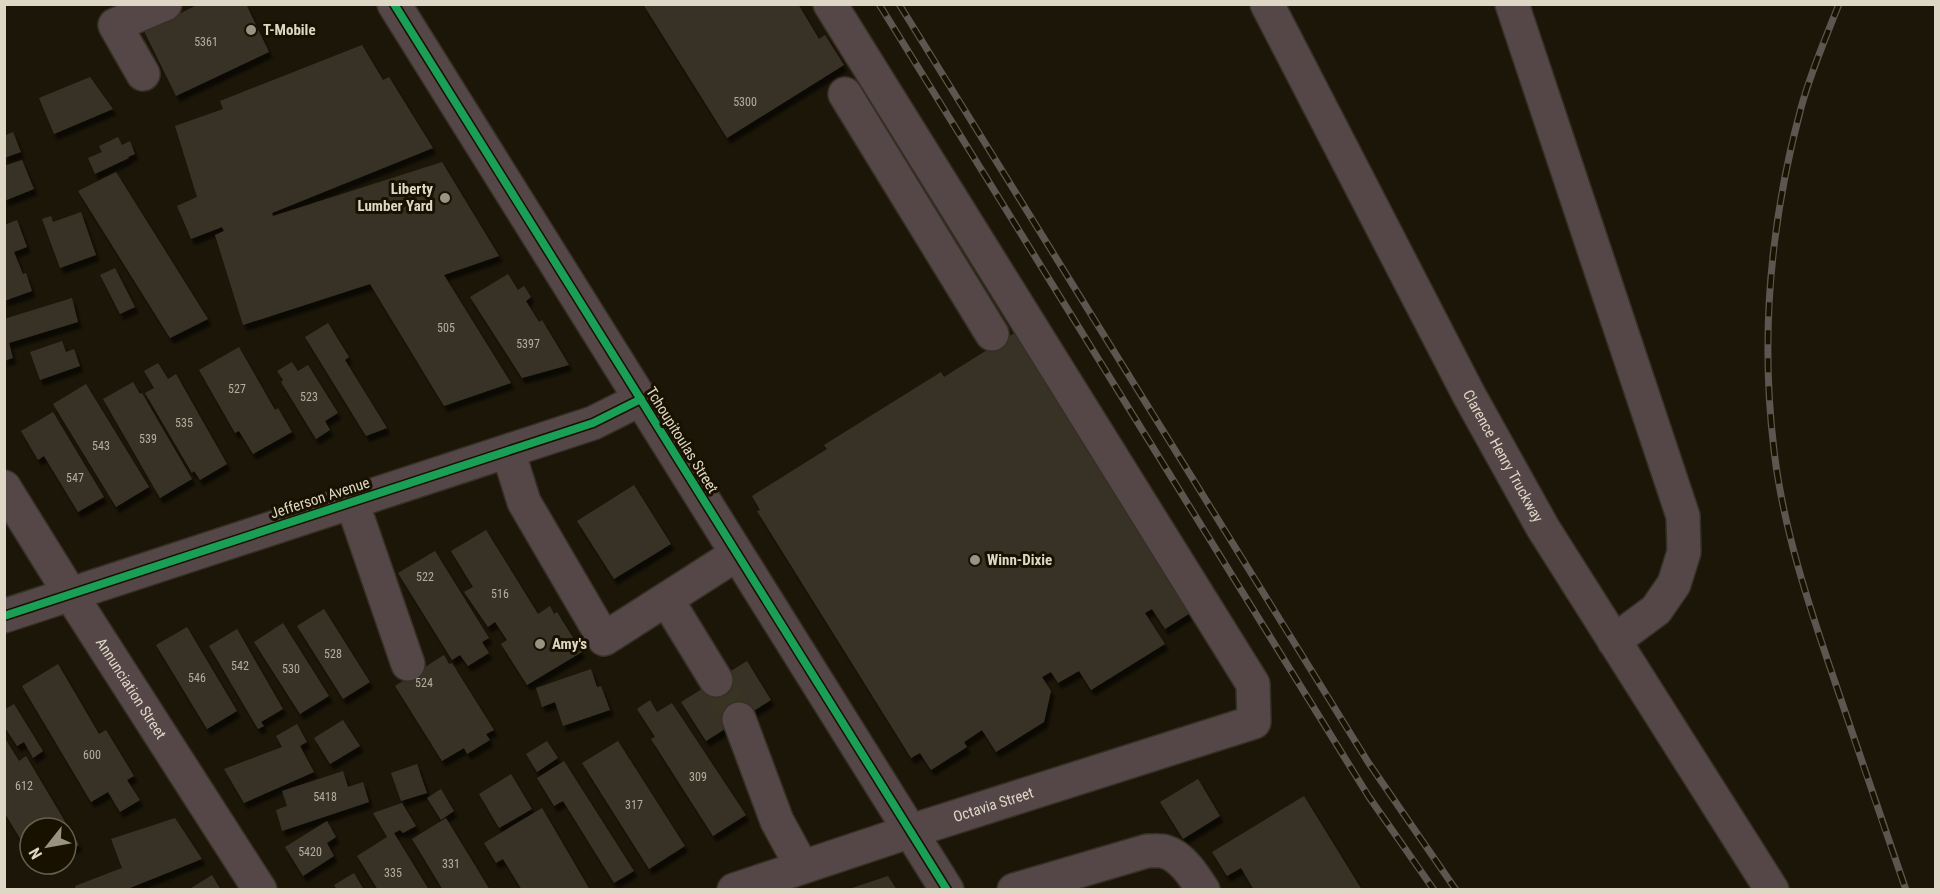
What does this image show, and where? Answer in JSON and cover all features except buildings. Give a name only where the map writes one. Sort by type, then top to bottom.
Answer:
[{"type":"street","points":[[143,74],[115,25],[165,4]]},
{"type":"street","name":"Tchoupitoulas Street","points":[[394,4],[948,890]]},
{"type":"street","name":"Octavia Street","points":[[734,890],[1254,722],[1253,684],[830,4]]},
{"type":"street","name":"Clarence Henry Truckway","points":[[1267,4],[1469,395],[1543,528],[1772,890]]},
{"type":"street","points":[[1512,4],[1683,516],[1684,552],[1674,584],[1656,610],[1614,640]]},
{"type":"street","points":[[845,94],[992,334]]},
{"type":"street","name":"Jefferson Avenue","points":[[4,616],[593,423],[641,399]]},
{"type":"street","points":[[508,451],[524,502],[604,639],[737,554]]},
{"type":"street","name":"Annunciation Street","points":[[4,487],[260,890]]},
{"type":"street","points":[[352,502],[408,664]]},
{"type":"street","points":[[668,600],[716,680]]},
{"type":"street","points":[[739,719],[777,821],[801,867]]},
{"type":"street","points":[[1014,890],[1147,851],[1166,852],[1178,859],[1193,874],[1203,890]]},
{"type":"tunnel","points":[[716,680],[739,719]]},
{"type":"railway","points":[[879,4],[1369,797],[1434,890]]},
{"type":"railway","points":[[899,4],[1368,762],[1456,890]]},
{"type":"railway","points":[[1839,4],[1805,95],[1782,192],[1768,321],[1770,407],[1778,480],[1807,598],[1906,890]]},
{"type":"cycle path","points":[[394,4],[947,890]]},
{"type":"cycle path","points":[[4,616],[593,423],[641,399]]},
{"type":"place","name":"T-Mobile","points":[[251,30]]},
{"type":"place","name":"Liberty Lumber Yard","points":[[445,198]]},
{"type":"place","name":"Winn-Dixie","points":[[975,560]]},
{"type":"place","name":"Amy's","points":[[540,644]]}]
